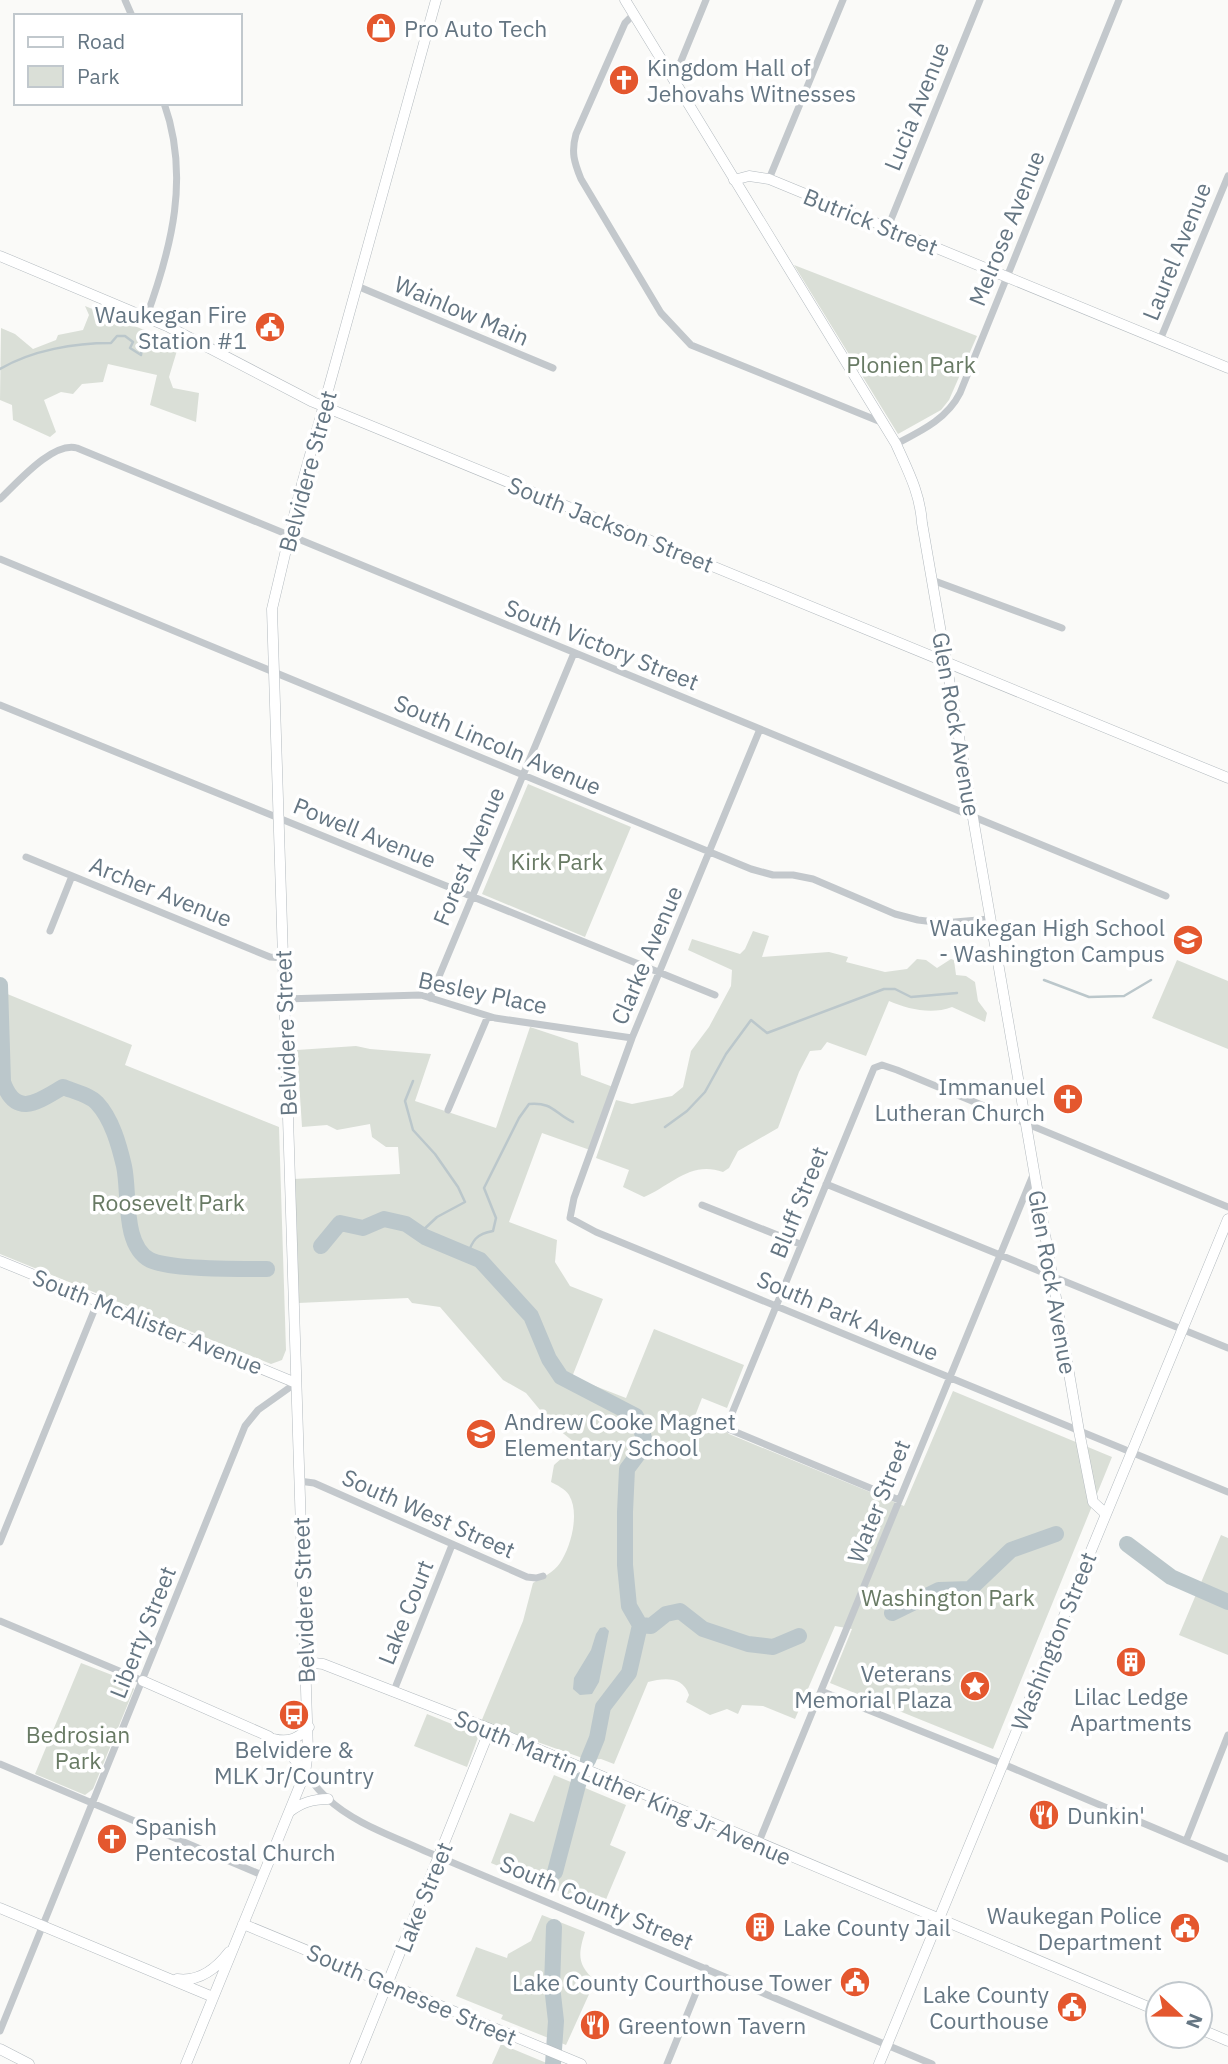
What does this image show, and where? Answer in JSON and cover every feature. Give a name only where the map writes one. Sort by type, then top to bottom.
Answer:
[{"type":"street","name":"Belvidere Street","points":[[186,2064],[305,1773],[308,1752],[272,609],[324,406],[436,0]]},
{"type":"street","name":"Glen Rock Avenue","points":[[625,0],[914,479],[1079,1431],[1093,1502],[1106,1514]]},
{"type":"street","points":[[671,76],[679,66],[706,0]]},
{"type":"street","points":[[769,179],[843,0]]},
{"type":"street","name":"Lucia Avenue","points":[[888,228],[980,0]]},
{"type":"street","name":"Melrose Avenue","points":[[895,444],[939,419],[953,405],[1119,0]]},
{"type":"street","points":[[634,14],[625,23],[576,134],[572,148],[573,162],[662,313],[691,345],[881,422]]},
{"type":"street","points":[[146,318],[164,260],[178,186],[175,145],[165,105]]},
{"type":"street","name":"Butrick Street","points":[[734,180],[749,176],[769,179],[1228,368]]},
{"type":"street","name":"Laurel Avenue","points":[[1160,340],[1228,176]]},
{"type":"street","name":"South Jackson Street","points":[[0,256],[176,331],[324,406],[1228,778]]},
{"type":"street","name":"Wainlow Main","points":[[357,286],[552,368]]},
{"type":"street","name":"South Victory Street","points":[[0,499],[51,454],[72,446],[1166,896]]},
{"type":"street","name":"South Lincoln Avenue","points":[[0,559],[709,852],[773,875],[813,879],[895,914],[918,920],[943,923],[990,919]]},
{"type":"street","points":[[932,580],[1062,628]]},
{"type":"street","name":"Forest Avenue","points":[[430,998],[574,653]]},
{"type":"street","name":"Powell Avenue","points":[[0,705],[715,995]]},
{"type":"street","name":"Clarke Avenue","points":[[574,1198],[632,1038],[760,729]]},
{"type":"street","name":"Archer Avenue","points":[[26,856],[270,957],[283,958]]},
{"type":"street","points":[[50,931],[72,876]]},
{"type":"street","name":"Besley Place","points":[[284,999],[420,995],[488,1016],[632,1038]]},
{"type":"street","points":[[448,1110],[488,1016]]},
{"type":"street","name":"Bluff Street","points":[[900,1500],[726,1428],[874,1068],[882,1065],[897,1070],[1026,1123]]},
{"type":"street","points":[[1026,1123],[1228,1207]]},
{"type":"street","name":"Water Street","points":[[758,1844],[1034,1172]]},
{"type":"street","points":[[826,1184],[1228,1348]]},
{"type":"street","name":"South Park Avenue","points":[[574,1198],[570,1219],[574,1222],[1228,1492]]},
{"type":"street","points":[[702,1205],[800,1244]]},
{"type":"street","name":"Washington Street","points":[[879,2064],[1228,1219]]},
{"type":"street","name":"South McAlister Avenue","points":[[0,1261],[296,1383]]},
{"type":"street","points":[[0,1542],[98,1301]]},
{"type":"street","name":"Liberty Street","points":[[0,2031],[245,1426],[258,1410],[296,1383]]},
{"type":"street","name":"South West Street","points":[[299,1480],[314,1483],[527,1577],[543,1576]]},
{"type":"street","name":"Lake Court","points":[[393,1693],[452,1545]]},
{"type":"street","points":[[0,1621],[250,1727],[288,1751],[305,1773]]},
{"type":"street","name":"South Martin Luther King Jr Avenue","points":[[305,1662],[323,1664],[490,1729],[1144,2005]]},
{"type":"street","points":[[821,1691],[1228,1859]]},
{"type":"street","points":[[271,1738],[291,1740],[301,1736],[309,1727]]},
{"type":"street","name":"Lake Street","points":[[355,2064],[490,1729]]},
{"type":"street","points":[[1186,1841],[1228,1735]]},
{"type":"street","points":[[0,1764],[262,1875]]},
{"type":"street","name":"South County Street","points":[[305,1773],[328,1799],[374,1827],[439,1857],[932,2064]]},
{"type":"street","points":[[288,1813],[303,1803],[328,1799]]},
{"type":"street","points":[[0,1908],[214,1997]]},
{"type":"street","name":"South Genesee Street","points":[[243,1924],[580,2064]]},
{"type":"street","points":[[163,1976],[190,1981],[199,1978],[223,1959],[235,1943]]},
{"type":"street","points":[[667,2064],[706,1968]]},
{"type":"street","points":[[0,2049],[29,2064]]},
{"type":"green space","name":"Plonien Park","points":[[794,265],[977,336],[949,400],[941,410],[898,434]]},
{"type":"green space","points":[[85,306],[179,344],[169,377],[173,388],[199,393],[196,422],[150,405],[157,375],[108,364],[103,382],[82,384],[73,394],[61,392],[44,400],[56,432],[50,437],[13,420],[12,405],[0,400],[1,328],[15,334],[33,349],[56,340],[58,335],[83,330],[89,315]]},
{"type":"green space","name":"Kirk Park","points":[[528,784],[631,827],[585,937],[482,894]]},
{"type":"green space","points":[[753,931],[769,936],[762,957],[829,952],[848,957],[846,962],[885,972],[907,969],[917,959],[926,960],[937,968],[951,959],[954,960],[956,975],[966,976],[975,982],[978,1001],[987,1013],[985,1022],[952,1007],[936,1011],[920,1010],[889,1001],[866,1056],[827,1042],[821,1050],[810,1051],[778,1128],[738,1151],[729,1168],[723,1172],[701,1169],[691,1172],[644,1197],[623,1187],[629,1170],[596,1158],[616,1100],[632,1104],[672,1096],[683,1087],[691,1051],[709,1027],[731,986],[732,970],[688,950],[692,939],[740,954]]},
{"type":"green space","points":[[1177,960],[1228,981],[1228,1049],[1152,1018]]},
{"type":"green space","name":"Roosevelt Park","points":[[0,991],[132,1045],[125,1065],[279,1127],[286,1350],[282,1360],[271,1364],[0,1254]]},
{"type":"green space","name":"Washington Park","points":[[530,1027],[578,1043],[581,1075],[613,1087],[590,1150],[542,1133],[509,1222],[557,1240],[555,1262],[570,1286],[603,1299],[572,1377],[626,1398],[654,1329],[744,1365],[727,1408],[702,1398],[695,1416],[720,1426],[729,1434],[904,1506],[953,1391],[1112,1457],[993,1749],[830,1683],[852,1629],[835,1626],[795,1719],[763,1706],[742,1705],[738,1714],[727,1709],[710,1715],[686,1702],[689,1695],[678,1681],[666,1679],[648,1682],[614,1764],[601,1759],[588,1760],[481,1722],[523,1621],[533,1583],[557,1566],[571,1539],[574,1520],[572,1502],[561,1487],[551,1482],[554,1465],[573,1448],[574,1442],[554,1426],[547,1424],[545,1416],[526,1393],[503,1380],[440,1307],[412,1303],[408,1298],[298,1303],[293,1179],[400,1174],[398,1147],[386,1147],[372,1137],[370,1124],[337,1130],[327,1125],[302,1127],[297,1050],[356,1046],[431,1054],[415,1101],[496,1128]]},
{"type":"green space","points":[[1221,1535],[1228,1538],[1228,1655],[1179,1635]]},
{"type":"green space","name":"Bedrosian Park","points":[[81,1663],[130,1682],[134,1689],[93,1789],[85,1795],[35,1774]]},
{"type":"green space","points":[[427,1714],[479,1735],[467,1767],[414,1746]]},
{"type":"green space","points":[[554,1775],[626,1805],[610,1845],[626,1852],[602,1909],[491,1863],[510,1813],[534,1822]]},
{"type":"green space","points":[[542,1915],[585,1932],[581,1947],[582,1964],[595,1981],[566,2045],[501,2019],[503,2015],[456,1996],[476,1947],[507,1958],[508,1954],[531,1941]]},
{"type":"green space","points":[[501,2044],[549,2064],[492,2064]]},
{"type":"shaded area","points":[[605,1627],[609,1631],[599,1682],[592,1694],[580,1695],[573,1689],[574,1678],[591,1650],[596,1634],[600,1628]]},
{"type":"waterway","points":[[0,369],[40,352],[83,344],[111,343],[117,336],[125,336],[133,342],[130,348],[141,355],[144,331]]},
{"type":"waterway","points":[[1044,980],[1089,997],[1124,996],[1151,980]]},
{"type":"waterway","points":[[0,985],[3,1082],[8,1093],[21,1104],[29,1104],[63,1087],[86,1095],[102,1109],[111,1124],[120,1150],[126,1177],[131,1231],[141,1253],[150,1260],[173,1266],[267,1269]]},
{"type":"waterway","points":[[665,1127],[687,1111],[705,1092],[726,1054],[751,1020],[767,1033],[884,989],[895,989],[911,997],[957,993]]},
{"type":"waterway","points":[[413,1081],[405,1101],[413,1130],[435,1154],[465,1202],[437,1217],[420,1233]]},
{"type":"waterway","points":[[467,1255],[476,1238],[493,1231],[496,1218],[484,1188],[519,1118],[529,1104],[548,1106],[573,1122]]},
{"type":"waterway","points":[[321,1246],[340,1223],[363,1228],[384,1219],[406,1224],[425,1237],[480,1260],[531,1316],[549,1359],[561,1377],[636,1416],[644,1438],[639,1453],[627,1469],[625,1565],[629,1606],[640,1625],[629,1673],[603,1707],[597,1738],[588,1760]]},
{"type":"waterway","points":[[892,1613],[939,1590],[970,1589],[1011,1550],[1056,1534]]},
{"type":"waterway","points":[[1127,1544],[1171,1577],[1228,1602]]},
{"type":"waterway","points":[[640,1625],[651,1626],[666,1614],[680,1611],[703,1629],[748,1644],[773,1647],[799,1636]]},
{"type":"waterway","points":[[555,1872],[579,1781]]},
{"type":"waterway","points":[[553,2064],[556,2021],[552,1986],[554,1927]]},
{"type":"place","name":"Pro Auto Tech","points":[[381,28]]},
{"type":"place","name":"Kingdom Hall of Jehovahs Witnesses","points":[[624,80]]},
{"type":"place","name":"Waukegan Fire Station #1","points":[[270,327]]},
{"type":"place","name":"Waukegan High School - Washington Campus","points":[[1188,940]]},
{"type":"place","name":"Immanuel Lutheran Church","points":[[1068,1099]]},
{"type":"place","name":"Andrew Cooke Magnet Elementary School","points":[[481,1434]]},
{"type":"place","name":"Lilac Ledge Apartments","points":[[1131,1662]]},
{"type":"place","name":"Veterans Memorial Plaza","points":[[975,1686]]},
{"type":"place","name":"Belvidere & MLK Jr/Country","points":[[294,1715]]},
{"type":"place","name":"Dunkin'","points":[[1044,1815]]},
{"type":"place","name":"Spanish Pentecostal Church","points":[[112,1839]]},
{"type":"place","name":"Lake County Jail","points":[[760,1927]]},
{"type":"place","name":"Waukegan Police Department","points":[[1185,1928]]},
{"type":"place","name":"Lake County Courthouse Tower","points":[[855,1982]]},
{"type":"place","name":"Lake County Courthouse","points":[[1072,2007]]},
{"type":"place","name":"Greentown Tavern","points":[[595,2025]]}]
